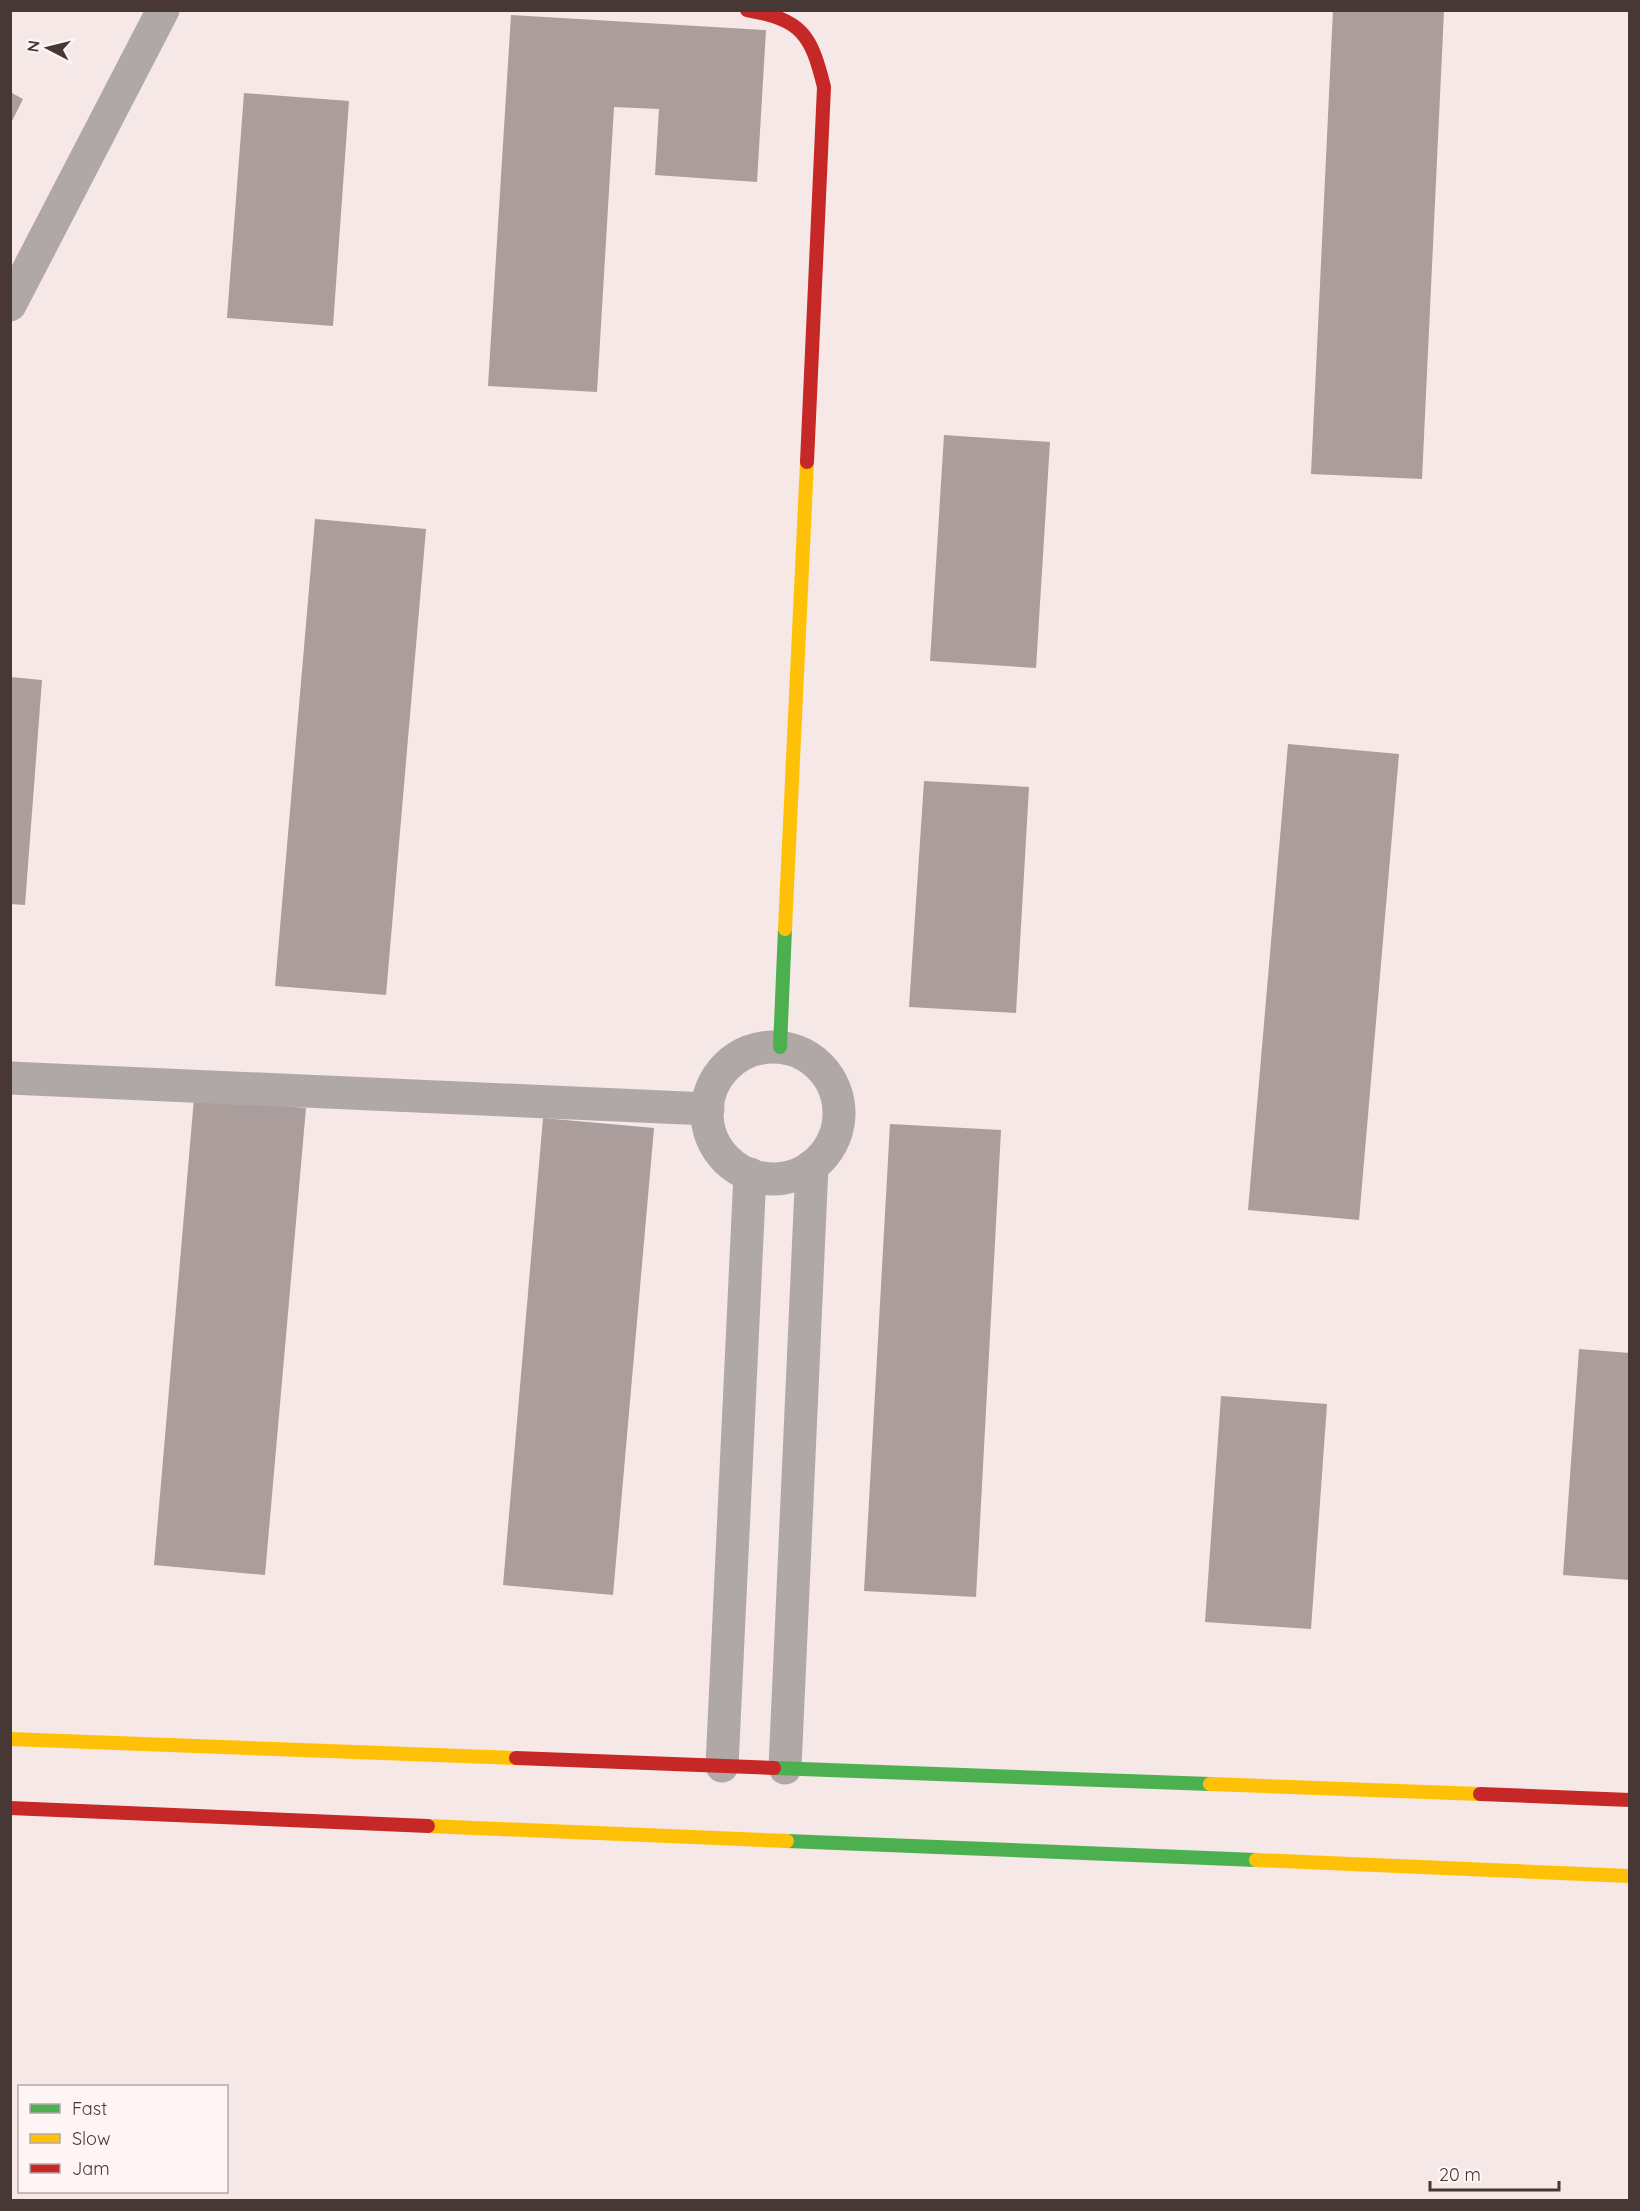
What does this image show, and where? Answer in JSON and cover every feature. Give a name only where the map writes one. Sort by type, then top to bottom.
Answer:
[{"type":"street","points":[[10,305],[163,10]]},
{"type":"street","points":[[747,10],[780,15],[802,29],[816,54],[824,87],[780,1047]]},
{"type":"street","points":[[771,1046],[794,1049],[813,1059],[828,1076],[837,1097],[839,1120],[833,1141],[820,1160],[812,1166],[801,1173],[781,1179],[760,1178],[740,1170],[724,1157],[712,1140],[707,1119],[708,1109],[708,1098],[716,1078],[730,1062],[749,1050],[771,1046]]},
{"type":"street","points":[[10,1078],[708,1109]]},
{"type":"street","points":[[785,1768],[812,1166]]},
{"type":"street","points":[[722,1766],[750,1174]]},
{"type":"street","points":[[10,1739],[1629,1800]]},
{"type":"street","points":[[10,1808],[1629,1876]]},
{"type":"building","points":[[1333,10],[1444,11],[1422,479],[1311,474]]},
{"type":"building","points":[[511,15],[766,30],[757,182],[655,175],[659,109],[614,107],[597,392],[488,386]]},
{"type":"building","points":[[10,92],[23,99],[10,125]]},
{"type":"building","points":[[244,93],[349,101],[333,326],[227,318]]},
{"type":"building","points":[[944,435],[1050,442],[1036,668],[930,661]]},
{"type":"building","points":[[315,519],[426,529],[386,995],[275,986]]},
{"type":"building","points":[[10,677],[42,680],[25,905],[10,904]]},
{"type":"building","points":[[1288,744],[1399,754],[1359,1220],[1248,1210]]},
{"type":"building","points":[[924,781],[1029,787],[1016,1013],[909,1007]]},
{"type":"building","points":[[194,1098],[306,1108],[265,1575],[154,1565]]},
{"type":"building","points":[[543,1118],[654,1128],[613,1595],[503,1585]]},
{"type":"building","points":[[890,1124],[1001,1130],[976,1597],[864,1591]]},
{"type":"building","points":[[1579,1349],[1630,1353],[1630,1580],[1563,1575]]},
{"type":"building","points":[[1221,1396],[1327,1404],[1311,1629],[1205,1622]]},
{"type":"traffic: fast","points":[[780,1047],[785,929]]},
{"type":"traffic: fast","points":[[774,1768],[1210,1784]]},
{"type":"traffic: fast","points":[[787,1841],[1256,1860]]},
{"type":"traffic: slow","points":[[785,929],[807,462]]},
{"type":"traffic: slow","points":[[10,1739],[516,1758]]},
{"type":"traffic: slow","points":[[1210,1784],[1480,1794]]},
{"type":"traffic: slow","points":[[428,1826],[787,1841]]},
{"type":"traffic: slow","points":[[1256,1860],[1630,1876]]},
{"type":"traffic: jam","points":[[747,10],[780,19],[801,32],[814,54],[824,87],[807,462]]},
{"type":"traffic: jam","points":[[516,1758],[774,1768]]},
{"type":"traffic: jam","points":[[1480,1794],[1630,1800]]},
{"type":"traffic: jam","points":[[10,1808],[428,1826]]}]
